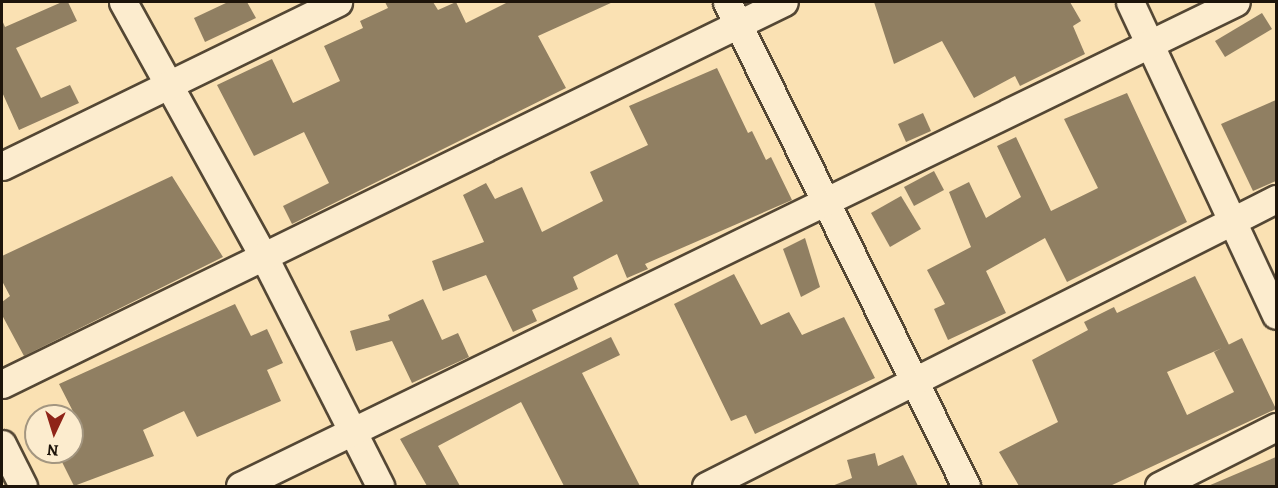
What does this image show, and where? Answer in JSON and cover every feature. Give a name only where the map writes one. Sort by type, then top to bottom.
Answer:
[{"type":"street","points":[[123,2],[167,87],[264,257],[380,486]]},
{"type":"street","points":[[2,166],[338,2]]},
{"type":"street","points":[[2,384],[264,257],[732,13],[784,2]]},
{"type":"street","points":[[1130,2],[1151,44],[1229,221],[1276,315]]},
{"type":"street","points":[[240,486],[351,430],[1236,2]]},
{"type":"street","points":[[732,13],[966,486]]},
{"type":"street","points":[[706,486],[1276,199]]},
{"type":"street","points":[[1159,486],[1276,427]]},
{"type":"street","points":[[2,444],[23,486]]},
{"type":"building","points":[[62,2],[68,2],[77,21],[16,48],[41,98],[70,85],[79,103],[19,130],[2,92],[2,20],[5,27]]},
{"type":"building","points":[[228,2],[247,2],[256,18],[205,42],[194,18]]},
{"type":"building","points":[[385,2],[433,2],[438,10],[456,2],[466,23],[508,2],[613,2],[538,36],[566,88],[292,224],[283,206],[329,183],[304,132],[254,156],[217,85],[272,59],[293,103],[340,81],[324,46],[363,28],[360,21],[388,8]]},
{"type":"building","points":[[874,2],[1070,2],[1081,21],[1073,26],[1085,54],[1020,86],[1015,76],[974,98],[942,41],[894,64]]},
{"type":"building","points":[[1262,13],[1272,29],[1225,57],[1215,41]]},
{"type":"building","points":[[717,68],[748,133],[752,131],[766,160],[771,157],[792,200],[645,264],[648,269],[627,278],[617,254],[573,277],[578,289],[532,310],[537,321],[513,332],[486,275],[443,291],[432,261],[484,242],[463,195],[486,183],[495,199],[522,187],[542,232],[603,201],[590,172],[648,145],[629,106]]},
{"type":"building","points":[[1127,93],[1187,222],[1067,282],[1045,238],[986,271],[1006,313],[948,340],[934,309],[945,304],[927,270],[971,247],[949,192],[969,182],[986,218],[1021,197],[997,146],[1016,137],[1051,211],[1098,188],[1064,119]]},
{"type":"building","points":[[1276,100],[1276,181],[1253,191],[1221,124]]},
{"type":"building","points":[[923,113],[931,131],[906,142],[898,124]]},
{"type":"building","points":[[934,171],[944,190],[914,206],[904,187]]},
{"type":"building","points":[[172,176],[223,257],[24,356],[2,315],[2,302],[10,296],[2,281],[2,256]]},
{"type":"building","points":[[901,196],[921,229],[890,247],[871,213]]},
{"type":"building","points":[[805,238],[820,287],[801,297],[783,249]]},
{"type":"building","points":[[734,274],[761,325],[789,312],[802,335],[844,317],[875,378],[755,434],[746,415],[731,421],[674,304]]},
{"type":"building","points":[[1195,276],[1229,345],[1242,338],[1276,409],[1110,486],[1019,486],[999,452],[1058,422],[1032,360],[1088,330],[1084,322],[1114,307],[1117,313]],"holes":[[[1221,348],[1214,352],[1234,392],[1187,415],[1167,372]]]},
{"type":"building","points":[[423,299],[442,340],[458,333],[469,357],[412,383],[392,341],[356,351],[350,331],[390,320],[388,315]]},
{"type":"building","points":[[235,304],[251,336],[267,329],[283,363],[267,370],[281,401],[197,437],[184,411],[143,430],[154,456],[74,486],[63,464],[84,464],[84,404],[69,404],[59,384]]},
{"type":"building","points":[[611,337],[620,355],[582,373],[640,486],[564,486],[521,402],[438,446],[460,486],[427,486],[400,439]]},
{"type":"building","points":[[875,453],[878,466],[903,455],[918,486],[832,486],[852,478],[847,460]]},
{"type":"building","points":[[1276,457],[1276,486],[1208,486]]}]
